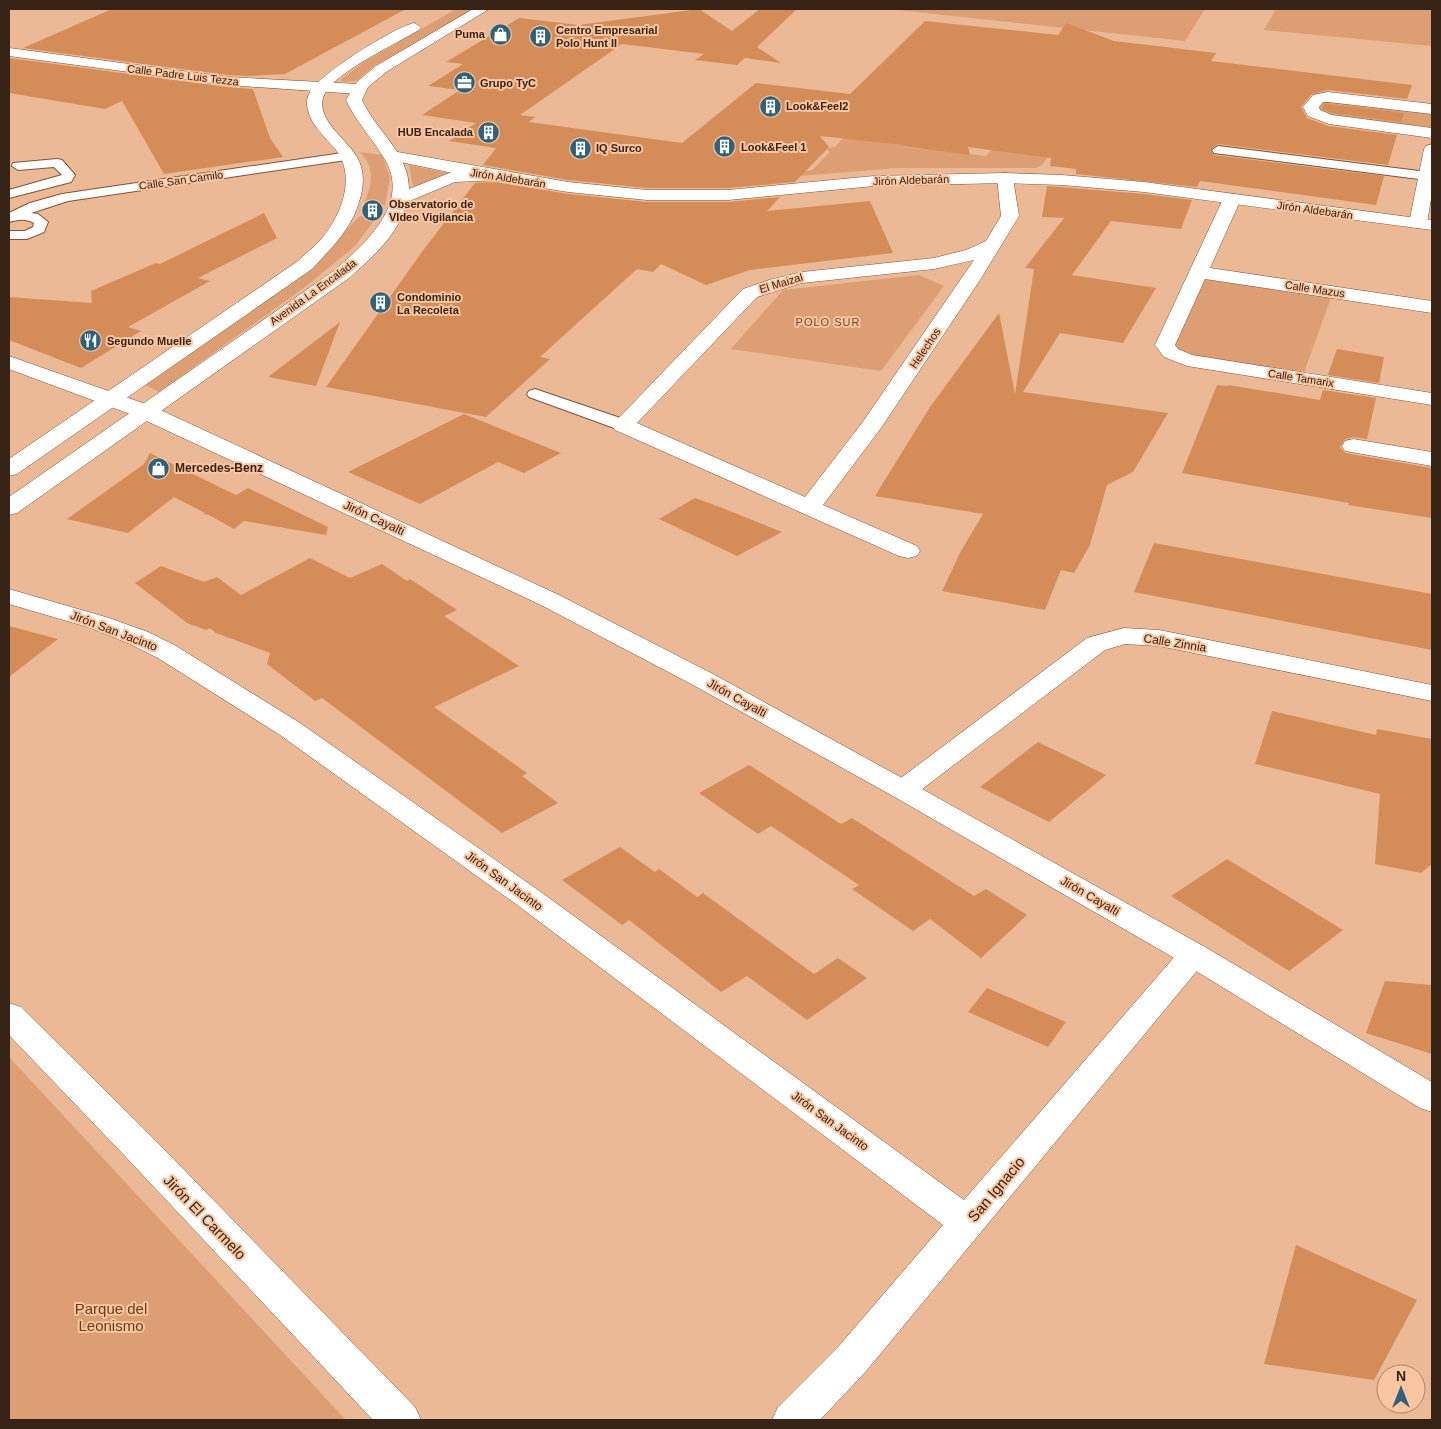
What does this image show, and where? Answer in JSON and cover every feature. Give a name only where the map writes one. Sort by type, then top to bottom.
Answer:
[{"type":"street","points":[[358,89],[381,70],[482,9]]},
{"type":"street","points":[[9,469],[305,265],[333,236],[348,210],[355,177],[349,156],[328,129],[316,118],[313,110],[314,101],[320,87],[340,71],[429,18]]},
{"type":"street","name":"Calle Padre Luis Tezza","points":[[9,52],[210,79],[358,89]]},
{"type":"street","name":"Avenida La Encalada","points":[[9,508],[342,274],[374,245],[396,216],[399,199],[399,172],[392,156],[362,118],[354,100],[358,89]]},
{"type":"street","points":[[1432,109],[1328,97],[1318,98],[1311,106],[1314,113],[1329,119],[1432,133]]},
{"type":"street","name":"Jirón Aldebarán","points":[[316,118],[348,134],[358,147],[392,156],[495,176],[609,193],[674,196],[728,195],[874,181],[1005,178],[1062,180],[1232,199],[1425,224]]},
{"type":"street","points":[[1425,224],[1427,176],[1432,149]]},
{"type":"street","points":[[399,199],[452,177],[495,176]]},
{"type":"street","name":"Helechos","points":[[810,506],[870,428],[971,280],[1010,216],[1005,178]]},
{"type":"street","points":[[1199,272],[1232,199]]},
{"type":"street","name":"El Maizal","points":[[623,425],[750,293],[773,283],[810,275],[933,264],[962,258],[992,245]]},
{"type":"street","points":[[933,264],[971,280]]},
{"type":"street","name":"Calle Mazus","points":[[1199,272],[1432,307]]},
{"type":"street","name":"Calle Tamarix","points":[[1199,272],[1165,345],[1171,353],[1187,360],[1432,399]]},
{"type":"street","name":"Jirón Cayalti","points":[[9,362],[146,412],[550,600],[704,680],[904,790],[1194,955],[1432,1099]]},
{"type":"street","points":[[623,425],[810,506],[908,551]]},
{"type":"street","points":[[1353,446],[1432,459]]},
{"type":"street","name":"Jirón San Jacinto","points":[[9,596],[100,623],[139,638],[168,652],[290,729],[527,897],[967,1223]]},
{"type":"street","name":"Calle Zinnia","points":[[904,790],[1096,644],[1124,636],[1159,638],[1432,693]]},
{"type":"street","name":"San Ignacio","points":[[793,1420],[853,1358],[1194,955]]},
{"type":"street","name":"Jirón El Carmelo","points":[[9,1015],[137,1145],[400,1420]]},
{"type":"lane","points":[[1218,150],[1427,176]]},
{"type":"lane","name":"Calle San Camilo","points":[[13,217],[35,206],[67,197],[349,156]]},
{"type":"lane","points":[[9,194],[66,179],[69,175],[57,163],[18,166]]},
{"type":"lane","name":"Calle San Camilo","points":[[9,235],[27,235],[39,229],[42,222],[33,217],[13,217]]},
{"type":"lane","points":[[535,394],[623,425]]},
{"type":"green space","points":[[456,9],[472,9],[374,66],[356,81],[345,82],[340,80],[364,62]]},
{"type":"green space","points":[[888,9],[1205,9],[1185,41]]},
{"type":"green space","points":[[1276,9],[1432,9],[1432,46],[1264,30]]},
{"type":"green space","points":[[1318,98],[1428,109],[1432,111],[1432,124],[1429,133],[1319,117]]},
{"type":"green space","points":[[851,130],[904,145],[903,147],[986,156],[991,150],[1055,148],[1042,165],[1036,168],[895,168],[754,180],[812,170],[830,152],[827,150],[835,147]]},
{"type":"green space","points":[[360,152],[382,155],[390,177],[385,205],[364,203],[371,176],[368,164]]},
{"type":"green space","points":[[409,165],[452,174],[413,187]]},
{"type":"green space","points":[[360,216],[376,218],[355,246],[305,287],[159,392],[144,384],[345,231]]},
{"type":"green space","points":[[1199,272],[1333,292],[1302,378],[1171,353]]},
{"type":"green space","points":[[919,275],[944,286],[881,371],[731,349],[783,290]]},
{"type":"green space","name":"Parque del Leonismo","points":[[9,1057],[346,1420],[9,1420]]},
{"type":"building","points":[[112,9],[406,9],[285,74],[227,75],[23,48]]},
{"type":"building","points":[[699,9],[732,31],[760,9],[795,9],[757,47],[781,63],[745,58],[737,65],[695,60],[704,54],[622,44],[520,115],[535,117],[529,122],[682,143],[756,83],[850,94],[925,21],[1058,35],[1066,23],[1114,41],[1216,53],[1211,61],[1412,85],[1407,99],[1328,90],[1312,94],[1301,107],[1307,118],[1328,126],[1397,135],[1388,165],[1218,144],[1210,150],[1214,155],[1384,176],[1376,205],[1200,181],[1197,187],[1076,174],[1076,169],[1050,166],[1051,158],[968,147],[970,155],[902,146],[904,145],[820,136],[829,147],[795,182],[728,188],[647,188],[568,180],[483,165],[496,148],[449,141],[476,123],[422,115],[460,90],[428,86],[463,64],[446,62],[519,18],[579,25]]},
{"type":"building","points":[[9,58],[253,89],[270,138],[283,157],[164,174],[122,101],[105,109],[9,93]]},
{"type":"building","points":[[1324,104],[1404,113],[1401,122],[1332,113],[1322,109]]},
{"type":"building","points":[[496,182],[568,194],[647,202],[728,202],[780,197],[767,211],[870,201],[893,253],[750,270],[706,285],[661,264],[653,272],[637,269],[540,357],[550,359],[486,417],[326,387],[424,249],[475,183]]},
{"type":"building","points":[[1047,186],[1192,200],[1181,229],[1111,221],[1072,275],[1156,288],[1123,343],[1060,333],[1023,392],[1168,413],[1133,472],[1107,485],[1090,545],[1074,573],[1061,570],[1045,610],[942,591],[961,551],[983,514],[875,496],[930,407],[999,313],[1015,394],[1034,269],[1025,268],[1064,218],[1042,217]]},
{"type":"building","points":[[264,213],[277,238],[198,278],[210,281],[128,327],[141,331],[81,368],[9,340],[9,297],[92,303],[91,291],[156,263],[160,264]]},
{"type":"building","points":[[340,322],[316,386],[268,377]]},
{"type":"building","points":[[1337,349],[1384,357],[1379,383],[1328,375]]},
{"type":"building","points":[[1217,385],[1228,385],[1320,400],[1323,390],[1376,398],[1367,439],[1353,437],[1345,439],[1340,447],[1345,453],[1432,468],[1432,518],[1348,505],[1349,503],[1182,473]]},
{"type":"building","points":[[464,414],[561,453],[524,473],[498,462],[420,504],[348,472]]},
{"type":"building","points":[[150,453],[236,495],[248,488],[328,527],[326,535],[244,521],[234,529],[174,497],[128,533],[67,519],[144,464]]},
{"type":"building","points":[[695,498],[782,532],[737,556],[659,519]]},
{"type":"building","points":[[1154,543],[1432,594],[1432,650],[1134,592]]},
{"type":"building","points":[[310,558],[350,578],[382,564],[407,581],[410,579],[457,610],[444,616],[519,666],[434,707],[527,773],[522,776],[558,803],[502,833],[322,698],[315,701],[267,664],[270,653],[216,633],[210,628],[206,630],[187,623],[135,583],[161,566],[204,582],[217,577],[241,595]]},
{"type":"building","points":[[9,626],[58,639],[9,677]]},
{"type":"building","points":[[1272,711],[1376,735],[1377,729],[1432,739],[1432,864],[1421,873],[1375,864],[1380,794],[1255,764]]},
{"type":"building","points":[[1038,742],[1106,775],[1049,822],[980,787]]},
{"type":"building","points":[[749,765],[841,824],[852,818],[974,896],[986,889],[1027,915],[981,958],[930,919],[913,931],[852,889],[859,885],[771,826],[758,834],[699,793]]},
{"type":"building","points":[[620,847],[655,872],[659,869],[697,897],[703,893],[814,974],[838,958],[867,978],[807,1020],[747,976],[721,992],[629,920],[622,925],[562,880]]},
{"type":"building","points":[[1227,859],[1343,930],[1289,971],[1171,896]]},
{"type":"building","points":[[1385,981],[1432,985],[1432,1054],[1366,1033]]},
{"type":"building","points":[[987,988],[1066,1022],[1048,1047],[968,1012]]},
{"type":"building","points":[[1296,1245],[1417,1300],[1383,1364],[1376,1364],[1376,1376],[1374,1380],[1264,1364]]},
{"type":"place","name":"Puma","points":[[501,34]]},
{"type":"place","name":"Centro Empresarial Polo Hunt II","points":[[540,36]]},
{"type":"place","name":"Grupo TyC","points":[[464,83]]},
{"type":"place","name":"Look&Feel2","points":[[770,106]]},
{"type":"place","name":"HUB Encalada","points":[[489,132]]},
{"type":"place","name":"Look&Feel 1","points":[[725,147]]},
{"type":"place","name":"IQ Surco","points":[[580,148]]},
{"type":"place","name":"Observatorio de VIdeo Vigilancia","points":[[373,210]]},
{"type":"place","name":"Condominio La Recoleta","points":[[381,303]]},
{"type":"place","name":"Segundo Muelle","points":[[91,341]]},
{"type":"place","name":"Mercedes-Benz","points":[[159,468]]},
{"type":"district","name":"POLO SUR","points":[[828,322]]}]
